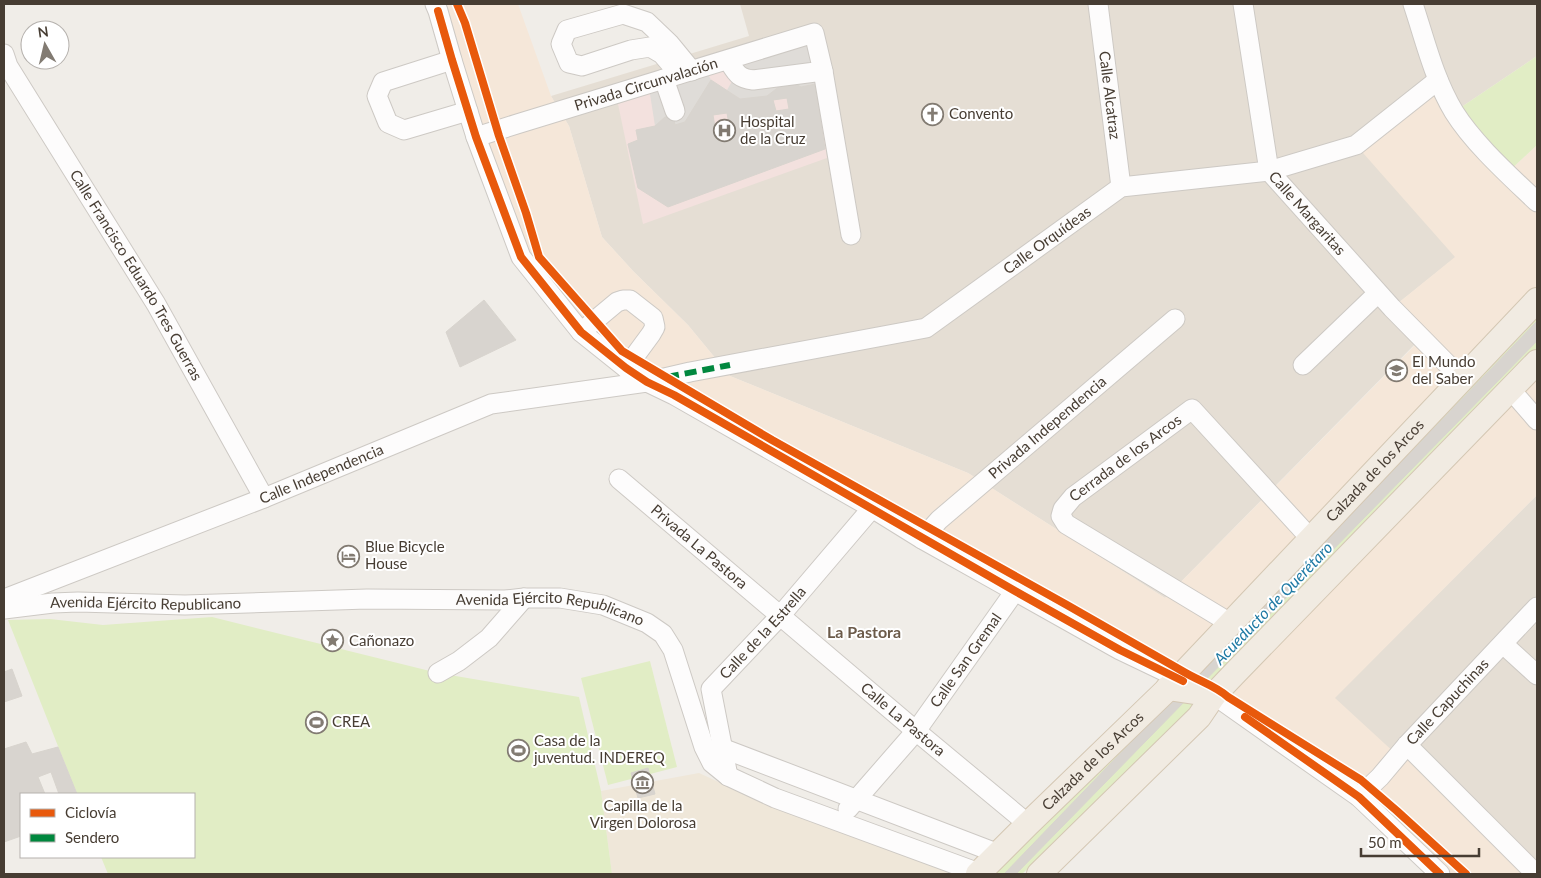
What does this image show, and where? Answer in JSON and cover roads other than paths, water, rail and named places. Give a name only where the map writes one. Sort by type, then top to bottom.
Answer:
[{"type":"main road","name":"Calzada de los Arcos","points":[[979,874],[1173,683],[1537,300]]},
{"type":"main road","points":[[1039,874],[1199,717],[1214,696],[1537,364]]},
{"type":"main road","points":[[1173,683],[1214,696]]},
{"type":"street","name":"Calle Alcatraz","points":[[1098,4],[1121,188]]},
{"type":"street","name":"Calle Margaritas","points":[[1242,4],[1269,172],[1378,293],[1462,379]]},
{"type":"street","points":[[1413,4],[1438,80],[1454,112],[1506,173],[1537,202]]},
{"type":"street","points":[[438,6],[452,60],[476,137],[521,257],[582,332],[626,368],[647,382],[674,395],[872,508],[922,539],[1120,650],[1173,683]]},
{"type":"street","points":[[675,111],[678,75],[669,43],[647,22],[622,14],[567,30],[561,44],[569,63],[582,66],[631,50],[650,47],[662,54],[678,75]]},
{"type":"street","name":"Privada Circunvalación","points":[[476,137],[814,33],[823,71]]},
{"type":"street","name":"Calle Francisco Eduardo Tres Guerras","points":[[4,54],[8,66],[156,304],[264,498]]},
{"type":"street","points":[[452,60],[383,82],[377,96],[388,124],[404,130],[468,111]]},
{"type":"street","points":[[728,60],[737,74],[743,79],[753,80],[823,71],[851,235]]},
{"type":"street","name":"Calle Orquídeas","points":[[647,382],[926,328],[1121,188],[1269,172],[1356,145],[1438,80]]},
{"type":"street","points":[[1303,364],[1378,293]]},
{"type":"street","points":[[582,332],[617,302],[623,300],[630,300],[653,318],[655,327],[626,368]]},
{"type":"street","name":"Privada Independencia","points":[[922,539],[939,520],[1175,319]]},
{"type":"street","name":"Calle Independencia","points":[[4,599],[264,498],[491,404],[647,382]]},
{"type":"street","points":[[1511,390],[1537,420]]},
{"type":"street","name":"Cerrada de los Arcos","points":[[1230,623],[1066,524],[1061,516],[1063,509],[1073,497],[1192,409],[1311,538]]},
{"type":"street","name":"Privada La Pastora","points":[[619,479],[780,616]]},
{"type":"street","name":"Calle de la Estrella","points":[[728,776],[711,689],[780,616],[872,508]]},
{"type":"street","name":"Calle San Gremal","points":[[838,821],[916,731],[1015,591]]},
{"type":"street","points":[[438,673],[459,661],[489,638],[524,598]]},
{"type":"street","name":"Avenida Ejército Republicano","points":[[4,609],[78,602],[185,605],[367,599],[506,600],[560,598],[603,605],[647,623],[663,634],[673,650],[704,747],[712,763],[728,776],[775,798],[979,874]]},
{"type":"street","name":"Calle Capuchinas","points":[[1360,797],[1537,607]]},
{"type":"street","name":"Calle La Pastora","points":[[780,616],[1028,824]]},
{"type":"street","points":[[1503,644],[1537,675]]},
{"type":"street","points":[[1214,696],[1360,797],[1440,874]]},
{"type":"street","points":[[1407,745],[1536,874]]},
{"type":"street","points":[[722,748],[999,854]]},
{"type":"place","name":"Convento","points":[[933,114]]},
{"type":"place","name":"Hospital de la Cruz","points":[[724,131]]},
{"type":"place","name":"El Mundo del Saber","points":[[1396,371]]},
{"type":"place","name":"Blue Bicycle House","points":[[349,556]]},
{"type":"place","name":"Cañonazo","points":[[333,641]]},
{"type":"place","name":"CREA","points":[[316,722]]},
{"type":"place","name":"Casa de la juventud. INDEREQ","points":[[518,750]]},
{"type":"place","name":"Capilla de la Virgen Dolorosa","points":[[643,783]]},
{"type":"district","name":"La Pastora","points":[[864,632]]},
{"type":"water label","name":"Acueducto de Querétaro","points":[[1273,603]]}]
